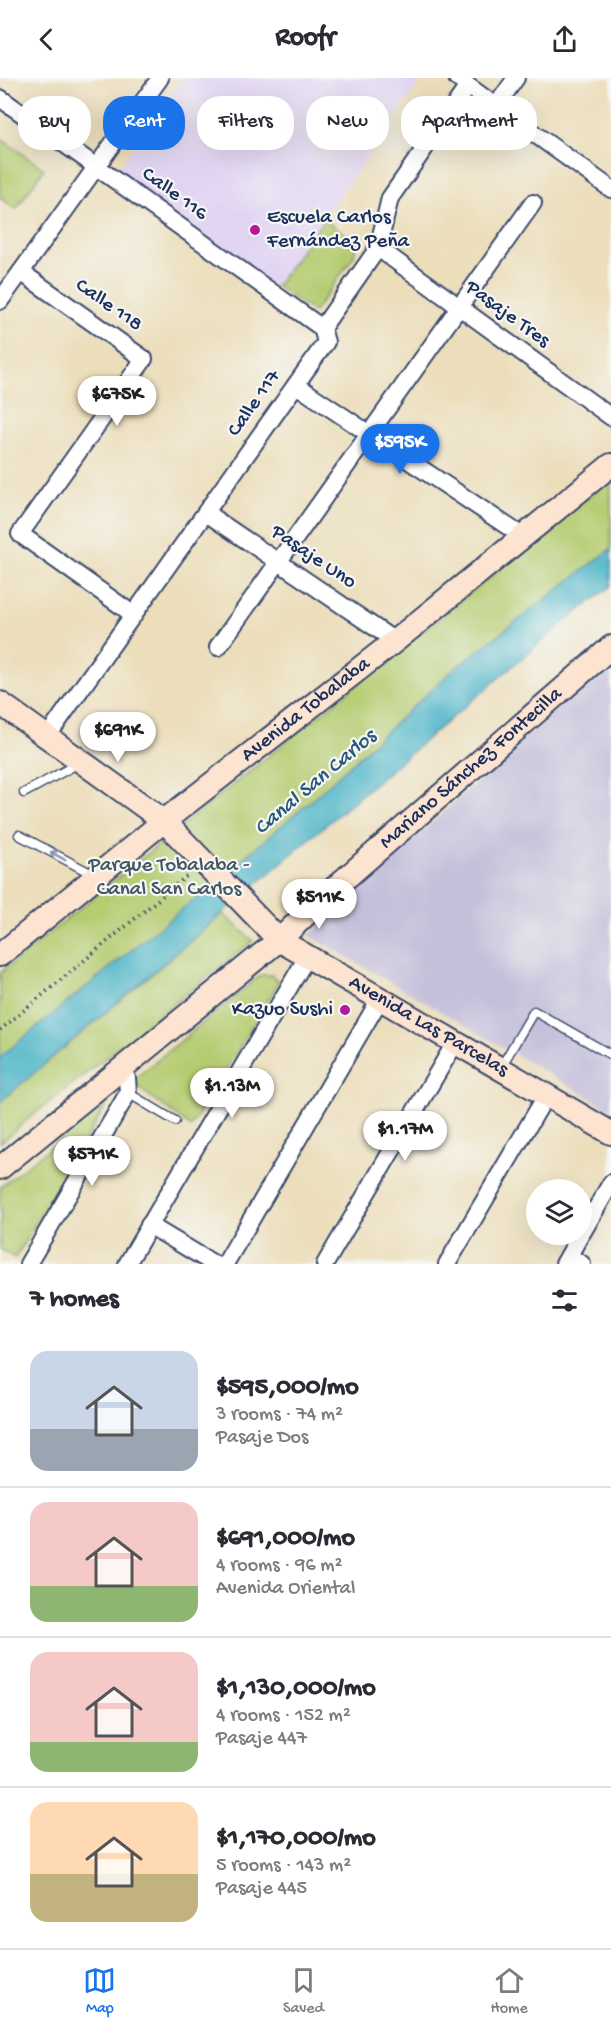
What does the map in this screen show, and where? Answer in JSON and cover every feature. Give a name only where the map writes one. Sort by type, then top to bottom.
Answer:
[{"type":"main road","name":"Avenida Tobalaba","points":[[0,955],[164,821],[395,642],[611,465]]},
{"type":"main road","name":"Mariano Sánchez Fontecilla","points":[[0,1168],[279,940],[331,891],[611,647]]},
{"type":"main road","name":"Avenida Las Parcelas","points":[[0,703],[164,821],[279,940],[611,1133]]},
{"type":"street","points":[[0,301],[160,78]]},
{"type":"street","points":[[503,96],[516,78]]},
{"type":"street","points":[[462,82],[482,96]]},
{"type":"street","name":"Calle 117","points":[[47,737],[326,342],[322,328],[378,248],[390,198],[462,82]]},
{"type":"street","name":"Calle 116","points":[[0,98],[322,328]]},
{"type":"street","points":[[537,136],[611,189]]},
{"type":"street","points":[[218,647],[533,203]]},
{"type":"street","name":"Pasaje Tres","points":[[378,248],[611,417]]},
{"type":"street","name":"Calle 118","points":[[21,272],[144,359],[20,534],[134,615]]},
{"type":"street","points":[[296,385],[522,537]]},
{"type":"street","name":"Pasaje Uno","points":[[206,513],[395,642]]},
{"type":"street","points":[[127,1264],[307,957]]},
{"type":"street","points":[[225,1264],[380,999]]},
{"type":"street","points":[[325,1264],[455,1043]]},
{"type":"street","points":[[28,1264],[128,1093],[127,1078],[120,1070]]},
{"type":"street","points":[[447,1264],[546,1096]]},
{"type":"street","points":[[592,1216],[611,1183]]},
{"type":"street","points":[[149,1226],[214,1264]]},
{"type":"street","points":[[572,1261],[578,1245]]},
{"type":"lane","points":[[24,793],[81,761]]},
{"type":"lane","points":[[19,834],[97,877]]},
{"type":"lane","points":[[500,1069],[534,1011],[611,1055]]},
{"type":"lane","points":[[128,1093],[175,1121]]},
{"type":"path","points":[[0,1030],[206,864]]},
{"type":"shaded area","name":"Escuela Carlos Fernández Peña","points":[[183,78],[418,78],[421,81],[410,96],[401,96],[401,109],[389,126],[389,96],[306,96],[306,150],[372,150],[274,287],[115,173],[131,150],[185,150],[185,96],[170,96]]},
{"type":"shaded area","points":[[611,662],[611,1110],[309,935],[577,690]]},
{"type":"green space","points":[[0,138],[44,169],[16,209],[0,198]]},
{"type":"green space","points":[[324,219],[356,242],[354,256],[314,312],[276,286]]},
{"type":"green space","name":"Parque Tobalaba - Canal San Carlos","points":[[611,479],[611,549],[454,669],[313,799],[208,888],[0,1057],[0,973]]},
{"type":"green space","points":[[223,914],[253,941],[0,1143],[0,1102]]},
{"type":"green space","points":[[261,975],[272,975],[279,982],[191,1127],[131,1082]]},
{"type":"green space","points":[[108,1102],[15,1258],[0,1249],[0,1187]]},
{"type":"water","points":[[611,549],[611,586],[561,625],[0,1102],[0,1057],[208,888],[313,799],[454,669]]},
{"type":"place","name":"Escuela Carlos Fernández Peña","points":[[255,230]]},
{"type":"place","name":"Kazuo Sushi","points":[[345,1010]]},
{"type":"water label","name":"Canal San Carlos","points":[[316,783]]}]
